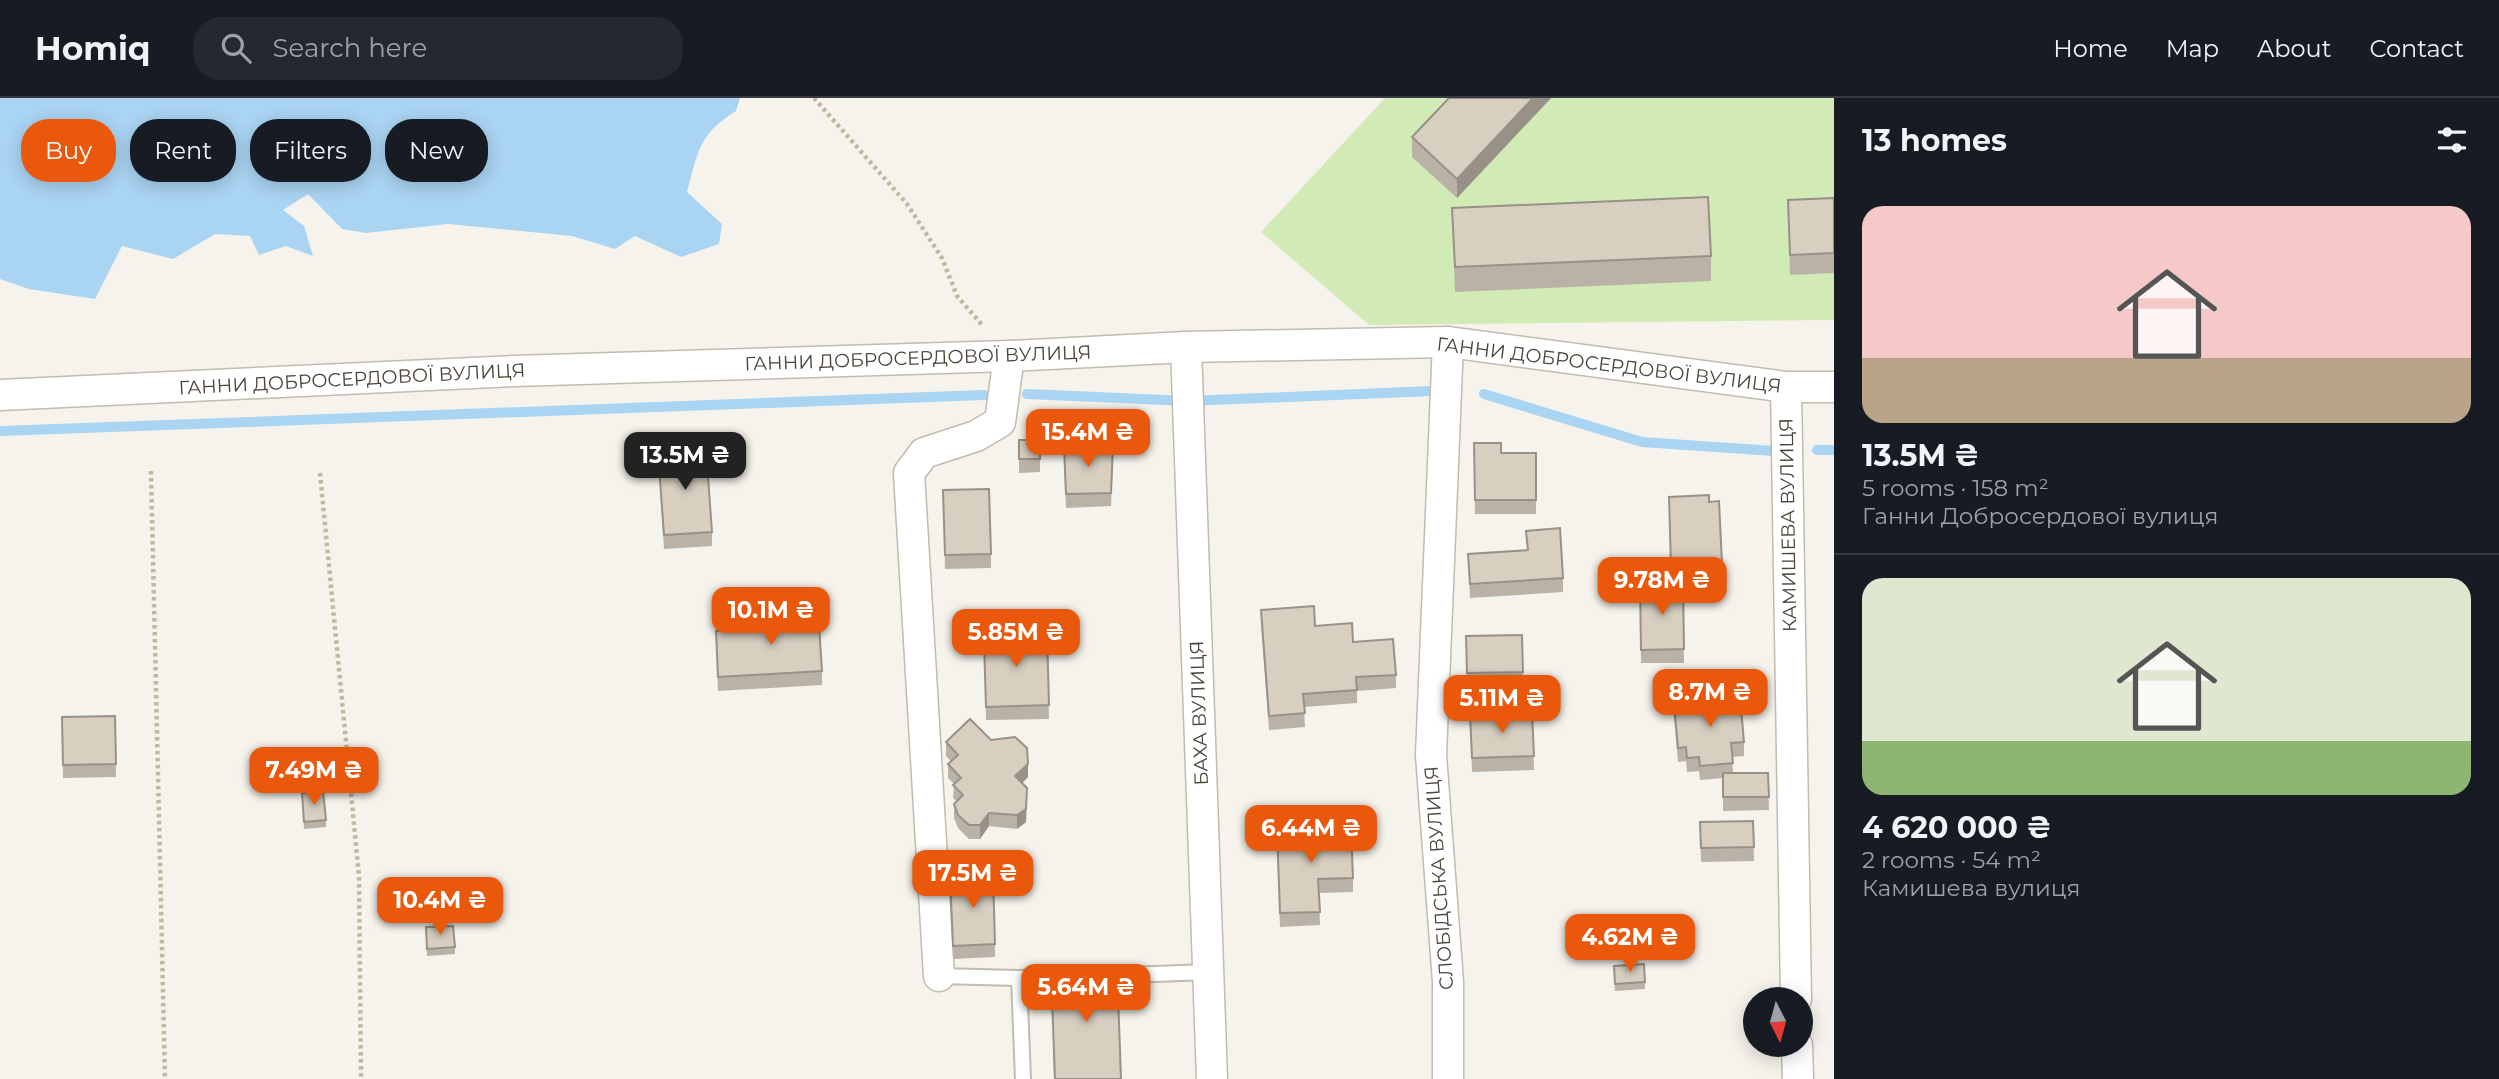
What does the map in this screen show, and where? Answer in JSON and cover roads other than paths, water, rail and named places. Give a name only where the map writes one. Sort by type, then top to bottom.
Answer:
[{"type":"street","name":"ГАННИ ДОБРОСЕРДОВОЇ ВУЛИЦЯ","points":[[0,395],[514,371],[1009,356],[1186,347],[1448,342],[1786,387],[1834,387]]},
{"type":"street","name":"СЛОБІДСЬКА ВУЛИЦЯ","points":[[1448,342],[1431,755],[1448,982],[1448,1079]]},
{"type":"street","name":"БАХА ВУЛИЦЯ","points":[[1186,347],[1212,1079]]},
{"type":"street","points":[[939,976],[909,473],[924,453],[976,436],[1000,422],[1009,356]]},
{"type":"street","name":"КАМИШЕВА ВУЛИЦЯ","points":[[1786,387],[1796,987]]},
{"type":"street","points":[[1797,1057],[1798,1079]]},
{"type":"lane","points":[[939,976],[1019,978],[1208,972]]},
{"type":"lane","points":[[1019,978],[1023,1079]]},
{"type":"water","points":[[0,98],[740,98],[736,111],[707,136],[694,165],[687,192],[722,224],[719,244],[681,257],[635,236],[615,249],[572,236],[448,224],[366,233],[342,229],[308,194],[283,210],[304,226],[313,256],[286,246],[259,255],[250,236],[215,234],[173,259],[122,246],[95,299],[29,289],[0,279]]},
{"type":"waterway","points":[[1027,394],[1188,401],[1432,391]]},
{"type":"waterway","points":[[1484,394],[1642,442],[1774,451]]},
{"type":"waterway","points":[[0,431],[984,395]]},
{"type":"waterway","points":[[1817,450],[1834,450]]}]
